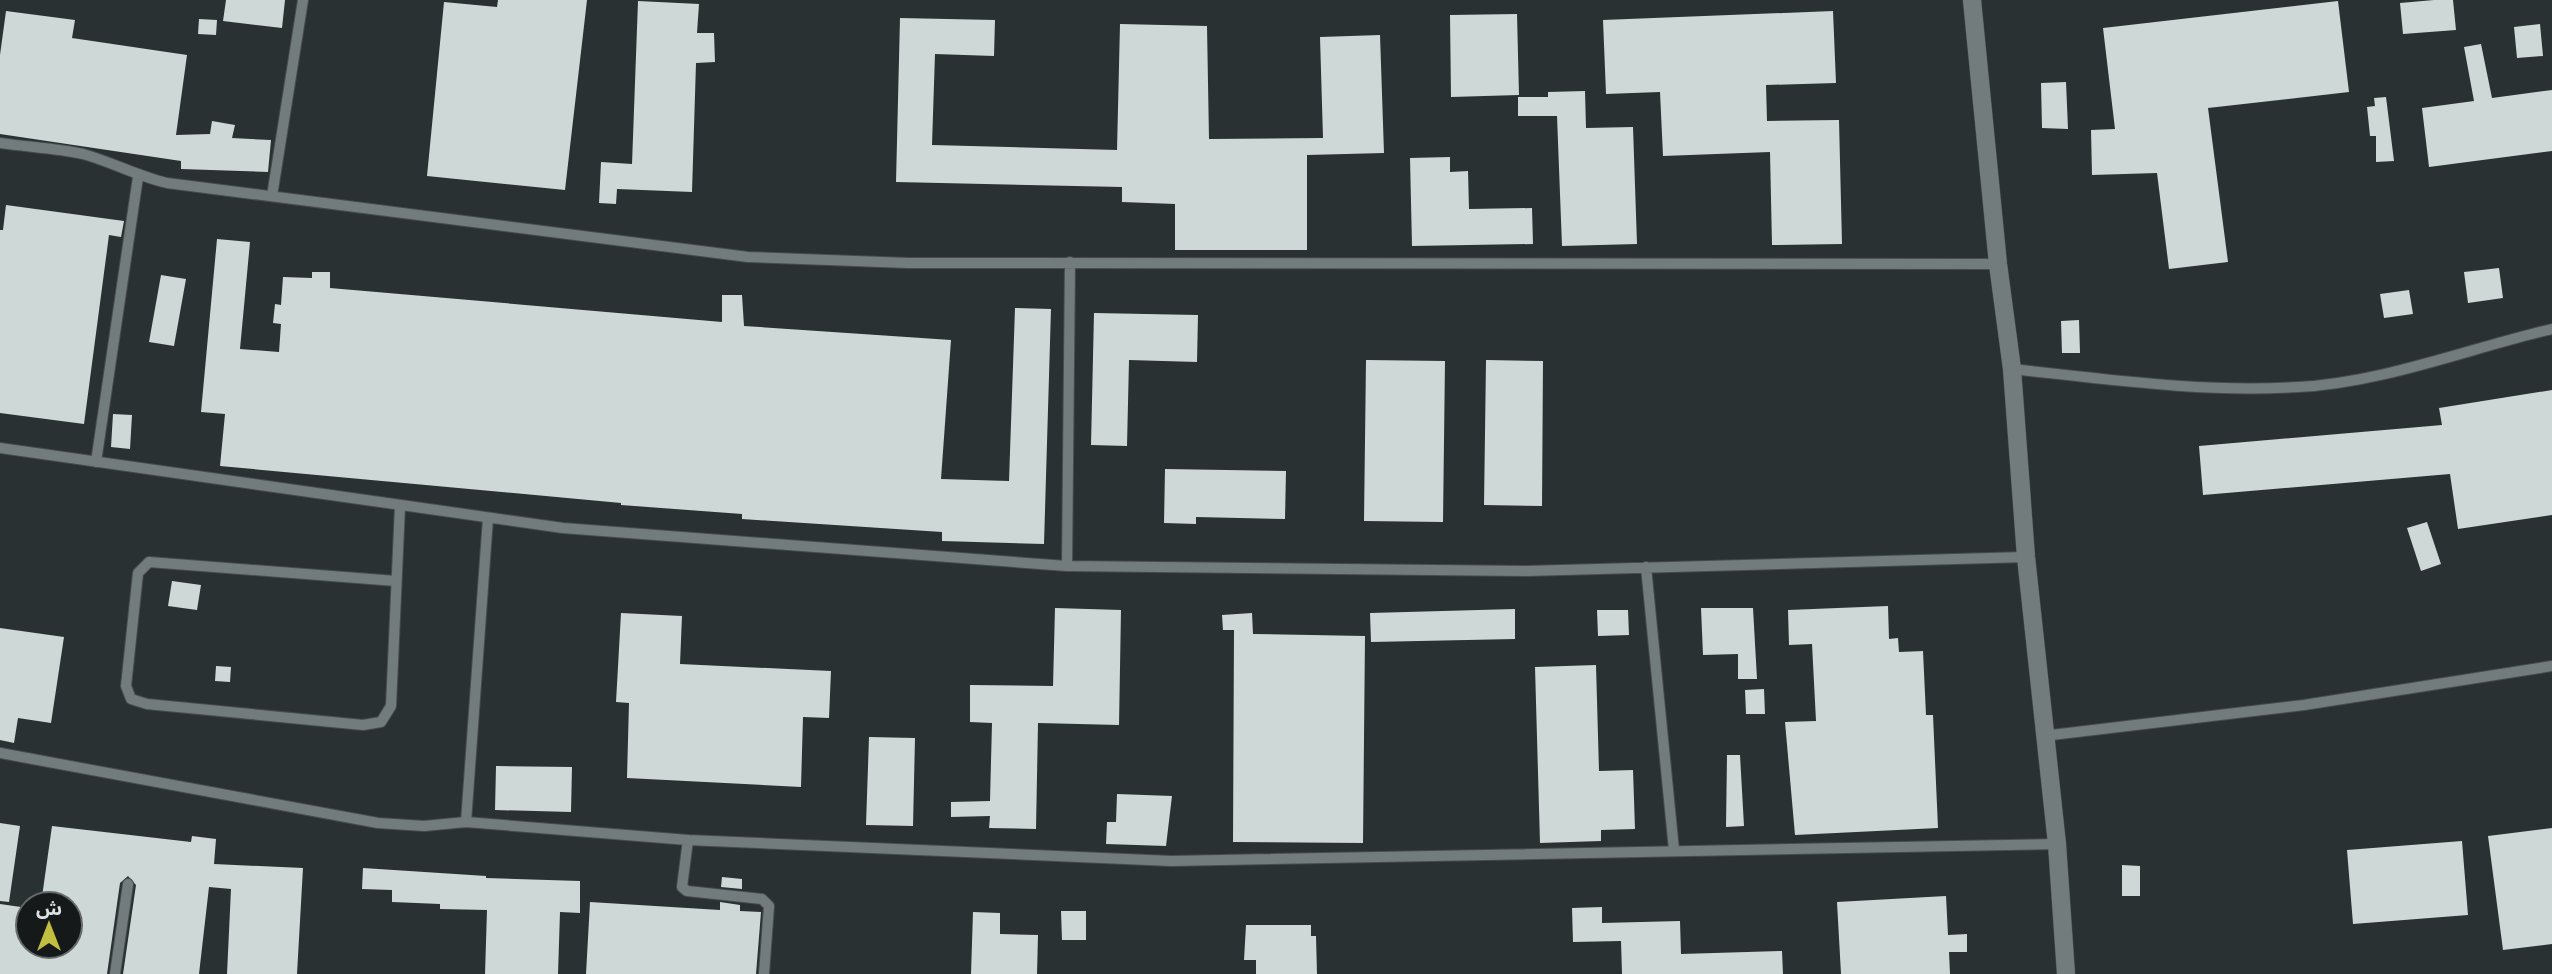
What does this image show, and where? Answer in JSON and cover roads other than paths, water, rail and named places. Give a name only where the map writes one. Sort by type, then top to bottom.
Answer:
[{"type":"street","points":[[1972,0],[1998,264],[2012,369],[2026,557],[2043,736],[2057,844],[2066,974]]},
{"type":"lane","points":[[272,195],[303,0]]},
{"type":"lane","points":[[0,143],[81,154],[138,177],[421,217],[748,257],[908,263],[1998,264]]},
{"type":"lane","points":[[96,462],[138,177]]},
{"type":"lane","points":[[1068,566],[1070,262]]},
{"type":"lane","points":[[2012,369],[2134,382],[2299,387],[2362,377],[2552,329]]},
{"type":"lane","points":[[0,448],[563,528],[1068,566],[1526,571],[2026,557]]},
{"type":"lane","points":[[396,581],[149,562],[138,573],[126,686],[131,699],[147,704],[362,725],[381,722],[391,706],[400,506]]},
{"type":"lane","points":[[466,822],[488,518]]},
{"type":"lane","points":[[1646,567],[1674,850]]},
{"type":"lane","points":[[2043,736],[2304,705],[2552,666]]},
{"type":"lane","points":[[0,753],[378,823],[424,826],[466,822],[688,840],[1171,861],[2057,844]]},
{"type":"lane","points":[[688,840],[681,877],[682,887],[687,891],[762,899],[769,906],[771,913],[764,974]]},
{"type":"lane","points":[[115,974],[128,884]]}]
